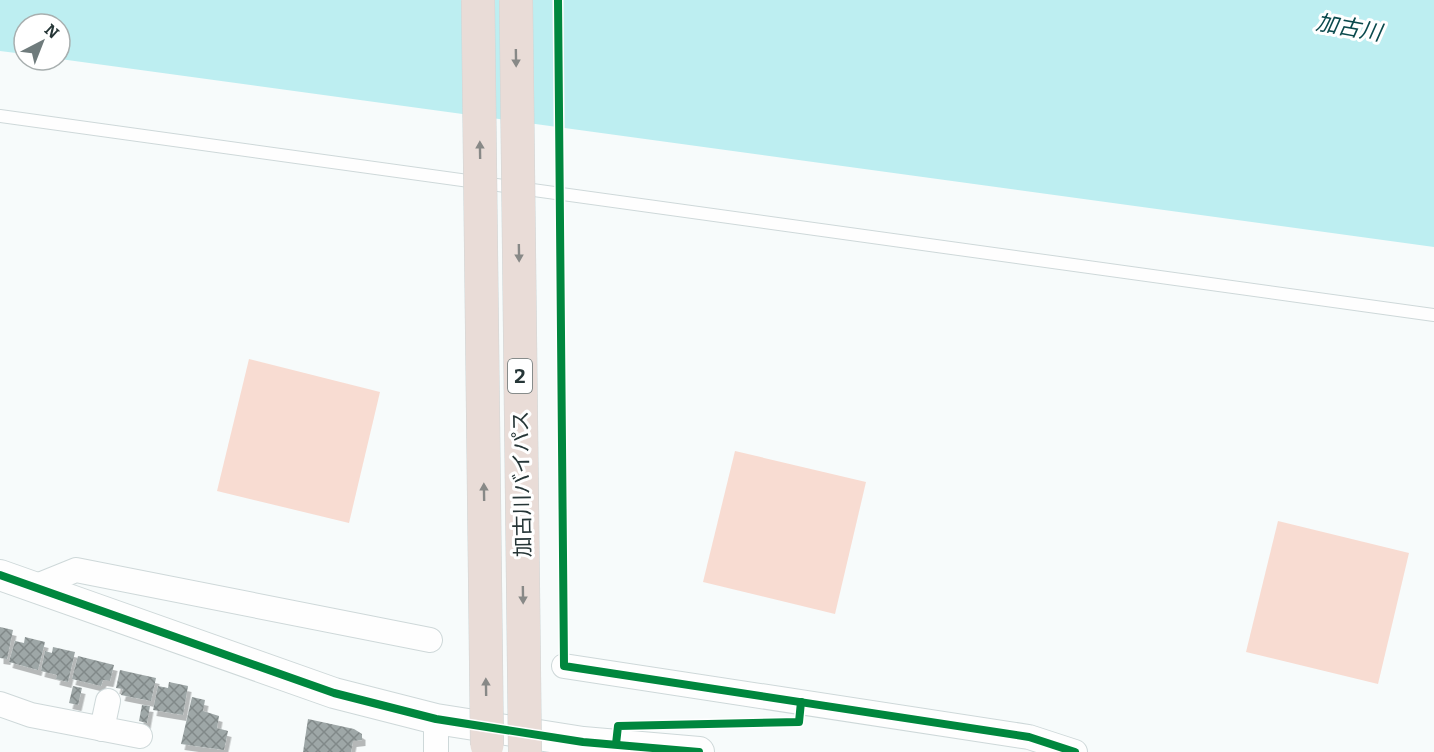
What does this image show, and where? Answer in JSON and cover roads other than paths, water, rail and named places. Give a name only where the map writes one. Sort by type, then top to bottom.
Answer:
[{"type":"highway","name":"加古川バイパス","points":[[478,0],[487,745]]},
{"type":"highway","name":"加古川バイパス","points":[[516,0],[525,752]]},
{"type":"street","points":[[34,587],[75,570],[430,640]]},
{"type":"street","points":[[0,575],[334,693],[436,719],[583,747],[699,752]]},
{"type":"street","points":[[564,666],[1029,737],[1075,752]]},
{"type":"street","points":[[102,729],[108,701]]},
{"type":"street","points":[[0,704],[31,715],[140,736]]},
{"type":"street","points":[[436,719],[436,752]]},
{"type":"lane","points":[[0,116],[1434,315]]},
{"type":"water","name":"加古川","points":[[0,0],[1434,0],[1434,247],[72,61],[72,12],[12,12],[12,52],[0,51]]}]
